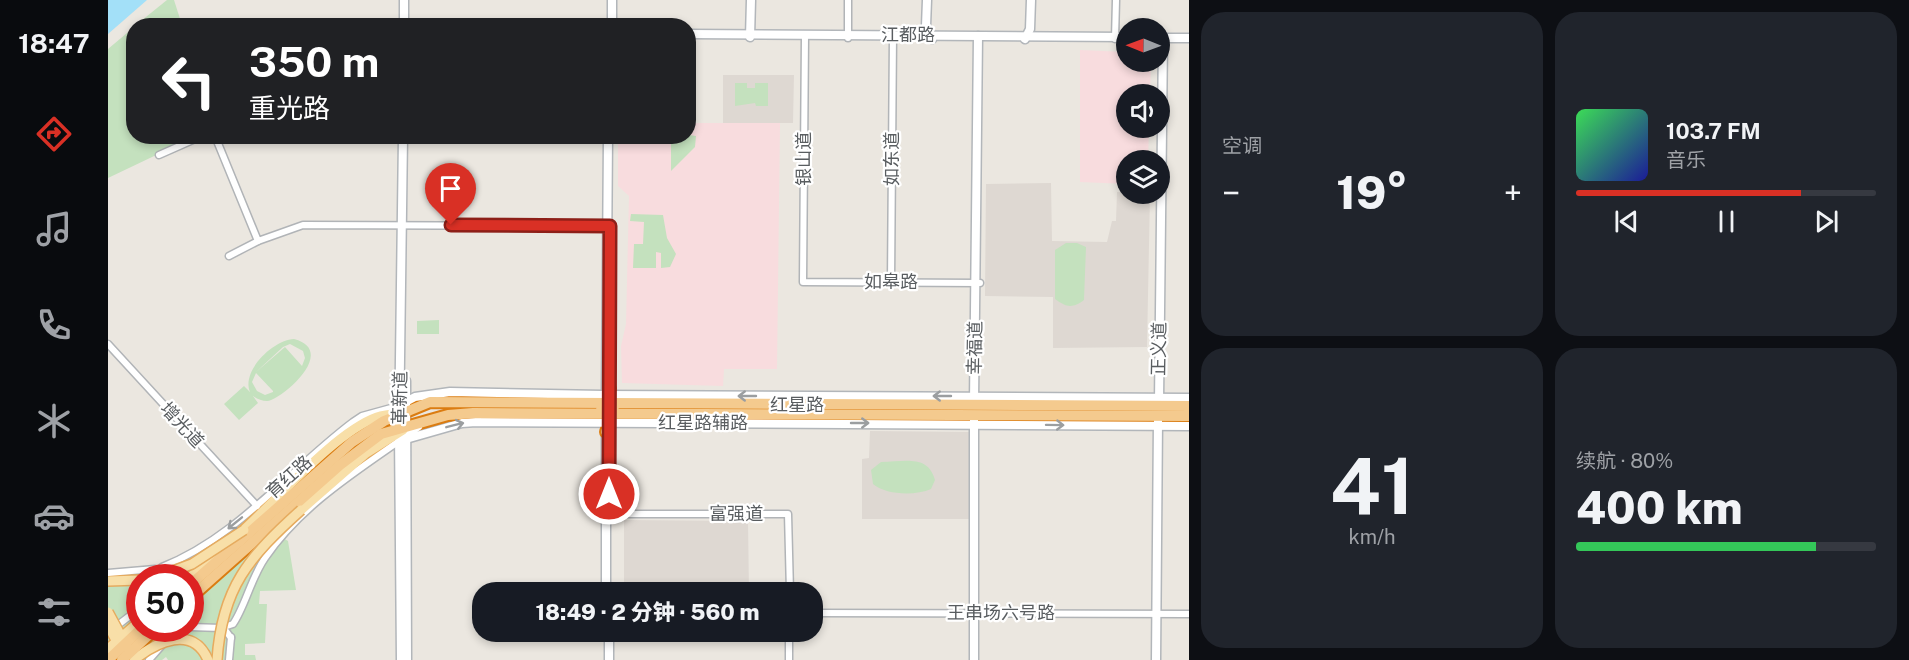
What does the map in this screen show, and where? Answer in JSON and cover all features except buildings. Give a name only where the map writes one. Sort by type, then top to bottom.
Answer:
[{"type":"highway","points":[[403,408],[456,400],[601,410],[609,408]]},
{"type":"highway","name":"红星路","points":[[1156,412],[1189,406]]},
{"type":"highway","name":"育红路","points":[[204,585],[374,426],[403,408]]},
{"type":"highway","name":"红星路","points":[[609,408],[1156,412],[1189,416]]},
{"type":"highway","points":[[403,434],[426,421],[466,413],[590,409]]},
{"type":"highway","name":"育红路","points":[[204,573],[336,461],[381,434],[403,434]]},
{"type":"highway","points":[[108,660],[127,642]]},
{"type":"highway","points":[[124,660],[142,642]]},
{"type":"main road","points":[[204,565],[244,530],[262,510],[336,461]]},
{"type":"main road","points":[[217,660],[225,613],[238,579],[257,551],[336,461]]},
{"type":"main road","points":[[192,564],[244,530]]},
{"type":"main road","points":[[222,660],[224,635],[235,597],[274,534]]},
{"type":"main road","points":[[108,581],[126,580]]},
{"type":"main road","points":[[108,612],[134,660],[160,643],[178,639],[198,645],[208,660]]},
{"type":"main road","points":[[108,625],[124,660]]},
{"type":"main road","points":[[108,649],[126,633]]},
{"type":"street","points":[[406,0],[406,18]]},
{"type":"street","points":[[610,0],[611,18]]},
{"type":"street","points":[[750,36],[751,0]]},
{"type":"street","points":[[848,0],[848,37]]},
{"type":"street","points":[[927,0],[926,26],[930,37]]},
{"type":"street","points":[[1030,35],[1031,0]]},
{"type":"street","points":[[1115,38],[1116,0]]},
{"type":"street","points":[[919,35],[926,26]]},
{"type":"street","name":"江都路","points":[[696,35],[930,37],[977,40],[1030,35],[1115,38]]},
{"type":"street","name":"江都路","points":[[893,37],[919,35],[930,37]]},
{"type":"street","name":"银山道","points":[[803,282],[805,37]]},
{"type":"street","name":"如东道","points":[[891,282],[893,37]]},
{"type":"street","points":[[1170,40],[1189,39]]},
{"type":"street","name":"幸福道","points":[[976,660],[977,40]]},
{"type":"street","name":"正义道","points":[[1154,660],[1161,72]]},
{"type":"street","points":[[159,155],[184,144]]},
{"type":"street","points":[[218,144],[258,241]]},
{"type":"street","name":"革新道","points":[[401,660],[405,144]]},
{"type":"street","points":[[607,582],[610,144]]},
{"type":"street","name":"正义道","points":[[1156,412],[1157,204]]},
{"type":"street","points":[[229,256],[258,241],[303,225],[609,226]]},
{"type":"street","name":"如皋路","points":[[803,282],[978,283]]},
{"type":"street","name":"增光道","points":[[108,344],[257,506]]},
{"type":"street","name":"红星路辅路","points":[[403,408],[428,394],[450,392],[609,408],[1156,412],[1189,426]]},
{"type":"street","name":"红星路辅路","points":[[1156,412],[1189,398]]},
{"type":"street","name":"育红路","points":[[175,564],[209,544],[257,506],[353,422],[362,416],[403,408]]},
{"type":"street","name":"红星路辅路","points":[[403,434],[469,422],[609,408]]},
{"type":"street","name":"革新道","points":[[403,434],[407,660]]},
{"type":"street","name":"育红路","points":[[229,660],[231,638],[236,620],[257,571],[288,529],[354,471],[403,434]]},
{"type":"street","name":"富强道","points":[[607,514],[788,514],[790,582]]},
{"type":"street","name":"育红路","points":[[108,573],[126,573]]},
{"type":"street","name":"王串场六号路","points":[[823,613],[1189,614]]},
{"type":"street","points":[[108,632],[126,618]]},
{"type":"street","points":[[204,626],[224,628],[236,620]]},
{"type":"street","points":[[224,628],[231,638]]},
{"type":"street","points":[[149,660],[165,642]]},
{"type":"street","points":[[607,642],[607,660]]},
{"type":"street","points":[[789,642],[789,660]]},
{"type":"shaded area","points":[[1080,50],[1116,52],[1116,72],[1151,72],[1150,84],[1116,84],[1116,138],[1149,138],[1148,150],[1116,150],[1116,184],[1080,182]]},
{"type":"shaded area","points":[[723,75],[794,75],[793,123],[723,123]]},
{"type":"shaded area","points":[[696,123],[780,123],[777,369],[724,369],[723,386],[622,383],[621,346],[626,324],[629,196],[618,186],[618,144],[696,144]]},
{"type":"shaded area","points":[[1051,183],[1052,241],[1107,242],[1112,221],[1116,221],[1117,204],[1150,204],[1147,347],[1053,348],[1053,297],[985,296],[986,184]]},
{"type":"shaded area","points":[[870,431],[971,432],[971,519],[862,519],[862,459],[869,458]]},
{"type":"shaded area","points":[[624,520],[748,521],[749,582],[624,582]]},
{"type":"green space","points":[[167,0],[174,0],[180,18],[145,18]]},
{"type":"green space","points":[[126,34],[126,144],[179,144],[108,178],[108,49]]},
{"type":"green space","points":[[735,83],[747,83],[747,88],[755,88],[755,83],[768,83],[768,106],[756,106],[755,103],[735,106]]},
{"type":"green space","points":[[671,144],[695,144],[695,147],[671,171]]},
{"type":"green space","points":[[631,214],[663,215],[667,238],[676,254],[670,267],[661,268],[661,253],[656,252],[656,268],[633,268],[634,244],[643,244],[644,222],[630,221]]},
{"type":"green space","points":[[1066,243],[1077,243],[1086,247],[1084,300],[1072,306],[1055,299],[1055,250]]},
{"type":"green space","points":[[439,320],[439,334],[417,334],[417,321]]},
{"type":"green space","points":[[294,339],[306,345],[311,354],[309,364],[294,384],[274,399],[265,401],[253,396],[258,403],[239,420],[224,404],[244,386],[250,392],[248,384],[254,366],[268,351]],"holes":[[[290,344],[303,351],[305,358],[302,366],[285,347],[256,372],[283,347]],[[256,373],[273,391],[273,392],[265,395],[257,391],[252,382]]]},
{"type":"green space","points":[[914,461],[921,463],[932,472],[935,480],[931,489],[917,493],[893,492],[879,488],[873,484],[871,470],[881,462]]},
{"type":"green space","points":[[251,519],[288,541],[296,590],[260,591],[259,604],[267,604],[265,643],[245,644],[245,655],[255,655],[256,660],[168,660],[166,657],[162,660],[108,660],[108,578],[126,577],[126,642],[204,642],[204,564],[187,564],[206,554]]},
{"type":"water","points":[[108,0],[147,0],[126,18],[108,34]]},
{"type":"route","points":[[451,225],[610,226],[609,494]]}]
